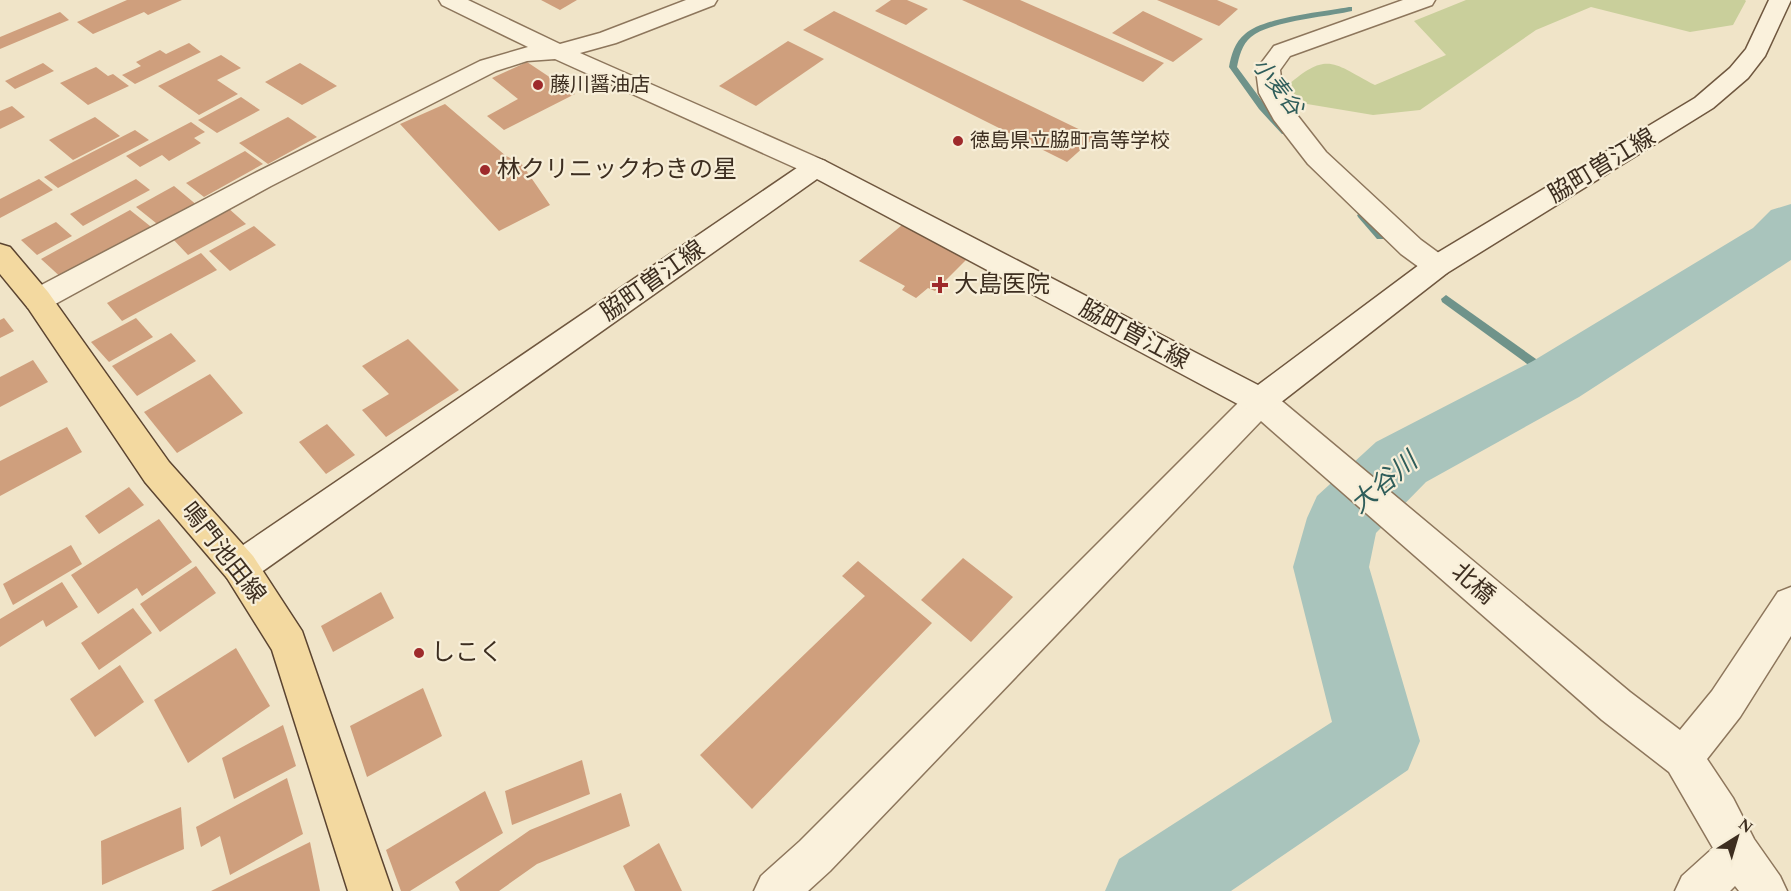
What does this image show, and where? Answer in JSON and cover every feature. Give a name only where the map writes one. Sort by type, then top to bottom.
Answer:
[{"type":"main road","name":"鳴門池田線","points":[[0,254],[38,300],[157,472],[240,567],[289,643],[370,891]]},
{"type":"street","points":[[450,0],[558,52],[816,168]]},
{"type":"street","points":[[38,300],[262,180],[488,66],[524,54],[558,52],[608,38],[706,0]]},
{"type":"street","name":"脇町曽江線","points":[[240,567],[816,168],[1260,401],[1437,266],[1704,103],[1739,73],[1757,51],[1780,0]]},
{"type":"street","points":[[1403,2],[1282,51],[1268,70],[1271,93],[1283,114],[1317,158],[1411,247],[1437,266]]},
{"type":"street","points":[[776,891],[815,856],[1260,401]]},
{"type":"street","name":"北橋","points":[[1260,401],[1616,706],[1683,758],[1718,813],[1739,854],[1765,891]]},
{"type":"street","points":[[1683,758],[1726,704],[1791,604]]},
{"type":"street","points":[[1697,891],[1739,854]]},
{"type":"green space","points":[[1466,0],[1746,1],[1733,25],[1690,32],[1591,7],[1536,30],[1420,110],[1373,115],[1301,103],[1288,85],[1313,67],[1331,64],[1375,85],[1446,55],[1414,21]]},
{"type":"building","points":[[127,0],[182,0],[148,15],[144,12],[93,34],[77,22]]},
{"type":"building","points":[[541,0],[577,0],[560,10]]},
{"type":"building","points":[[891,0],[907,0],[928,9],[906,25],[875,11]]},
{"type":"building","points":[[962,0],[1020,0],[1164,63],[1143,82]]},
{"type":"building","points":[[1157,0],[1217,0],[1238,9],[1219,26]]},
{"type":"building","points":[[834,11],[1095,137],[1067,162],[803,30]]},
{"type":"building","points":[[1143,11],[1203,39],[1173,62],[1112,33]]},
{"type":"building","points":[[60,12],[69,20],[0,49],[0,37]]},
{"type":"building","points":[[788,41],[824,59],[756,106],[719,86]]},
{"type":"building","points":[[189,43],[201,52],[135,84],[122,75],[141,66],[136,62],[160,50],[166,54]]},
{"type":"building","points":[[221,55],[241,68],[217,80],[238,94],[199,115],[158,86]]},
{"type":"building","points":[[527,62],[575,94],[504,130],[487,116],[518,99],[492,78]]},
{"type":"building","points":[[43,63],[54,71],[15,89],[5,81]]},
{"type":"building","points":[[300,63],[337,86],[302,105],[265,82]]},
{"type":"building","points":[[96,67],[108,76],[113,74],[129,86],[88,105],[60,83]]},
{"type":"building","points":[[241,97],[260,110],[217,133],[198,120]]},
{"type":"building","name":"林クリニックわきの星","points":[[445,104],[506,156],[521,163],[550,205],[499,231],[400,124]]},
{"type":"building","points":[[12,106],[25,117],[0,129],[0,111]]},
{"type":"building","points":[[95,117],[120,136],[73,160],[49,140]]},
{"type":"building","points":[[288,117],[317,137],[268,164],[239,143]]},
{"type":"building","points":[[191,122],[205,132],[194,138],[201,143],[169,161],[162,155],[140,167],[126,156]]},
{"type":"building","points":[[135,130],[149,140],[58,188],[44,177]]},
{"type":"building","points":[[245,151],[263,164],[204,197],[186,183]]},
{"type":"building","points":[[39,179],[53,190],[0,218],[0,199]]},
{"type":"building","points":[[136,179],[150,190],[83,226],[70,214]]},
{"type":"building","points":[[174,186],[198,206],[161,227],[136,207]]},
{"type":"building","points":[[227,207],[246,224],[188,255],[170,236]]},
{"type":"building","points":[[130,210],[155,230],[65,281],[41,259]]},
{"type":"building","points":[[908,220],[972,254],[935,291],[928,288],[916,298],[902,290],[905,286],[859,261]]},
{"type":"building","points":[[56,222],[72,236],[37,255],[21,240]]},
{"type":"building","points":[[254,226],[276,245],[230,271],[209,251]]},
{"type":"building","points":[[201,253],[217,270],[122,321],[107,303]]},
{"type":"building","points":[[4,318],[14,331],[0,338],[0,320]]},
{"type":"building","points":[[136,318],[153,337],[109,362],[91,342]]},
{"type":"building","points":[[171,333],[196,361],[137,396],[112,366]]},
{"type":"building","points":[[408,339],[459,390],[386,437],[362,410],[389,394],[362,366]]},
{"type":"building","points":[[33,360],[48,382],[0,407],[0,377]]},
{"type":"building","points":[[210,374],[243,413],[177,453],[144,412]]},
{"type":"building","points":[[327,424],[355,455],[326,474],[299,442]]},
{"type":"building","points":[[67,427],[82,452],[0,496],[0,461]]},
{"type":"building","points":[[129,487],[144,505],[99,534],[85,516]]},
{"type":"building","points":[[159,519],[192,562],[142,596],[137,588],[98,614],[71,575]]},
{"type":"building","points":[[71,545],[82,564],[13,605],[3,584]]},
{"type":"building","points":[[963,558],[1013,597],[971,642],[921,600]]},
{"type":"building","points":[[858,561],[932,623],[752,809],[700,755],[865,596],[842,576]]},
{"type":"building","points":[[196,566],[216,593],[160,632],[140,604]]},
{"type":"building","points":[[62,582],[78,607],[46,627],[43,620],[0,647],[0,619]]},
{"type":"building","points":[[381,592],[394,618],[333,652],[321,626]]},
{"type":"building","points":[[133,608],[152,633],[99,670],[81,643]]},
{"type":"building","points":[[236,648],[270,706],[188,763],[154,700]]},
{"type":"building","points":[[120,665],[144,702],[95,737],[70,699]]},
{"type":"building","points":[[423,688],[442,736],[367,777],[350,726]]},
{"type":"building","points":[[283,725],[296,766],[234,799],[222,758]]},
{"type":"building","points":[[582,760],[590,794],[512,825],[505,791]]},
{"type":"building","points":[[287,778],[303,834],[230,875],[220,836],[201,847],[196,827]]},
{"type":"building","points":[[485,791],[503,833],[410,891],[401,891],[386,850]]},
{"type":"building","points":[[621,793],[630,826],[537,864],[499,891],[460,891],[455,882],[530,830]]},
{"type":"building","points":[[181,807],[184,849],[102,885],[101,841]]},
{"type":"building","points":[[310,842],[320,891],[211,891]]},
{"type":"building","points":[[659,843],[682,891],[635,891],[623,866]]},
{"type":"waterway","name":"小麦谷","points":[[1285,132],[1262,107],[1233,67],[1240,45],[1249,34],[1269,26],[1349,9]]},
{"type":"waterway","name":"小麦谷","points":[[1362,215],[1381,236]]},
{"type":"waterway","name":"大谷川","points":[[1151,891],[1378,741],[1331,567],[1343,518],[1401,462],[1556,379],[1774,243],[1791,224]]},
{"type":"waterway","name":"小麦谷","points":[[1446,299],[1556,379]]},
{"type":"place","name":"藤川醤油店","points":[[538,85]]},
{"type":"place","name":"徳島県立脇町高等学校","points":[[958,141]]},
{"type":"place","name":"林クリニックわきの星","points":[[485,170]]},
{"type":"place","name":"大島医院","points":[[940,285]]},
{"type":"place","name":"しこく","points":[[419,653]]}]
